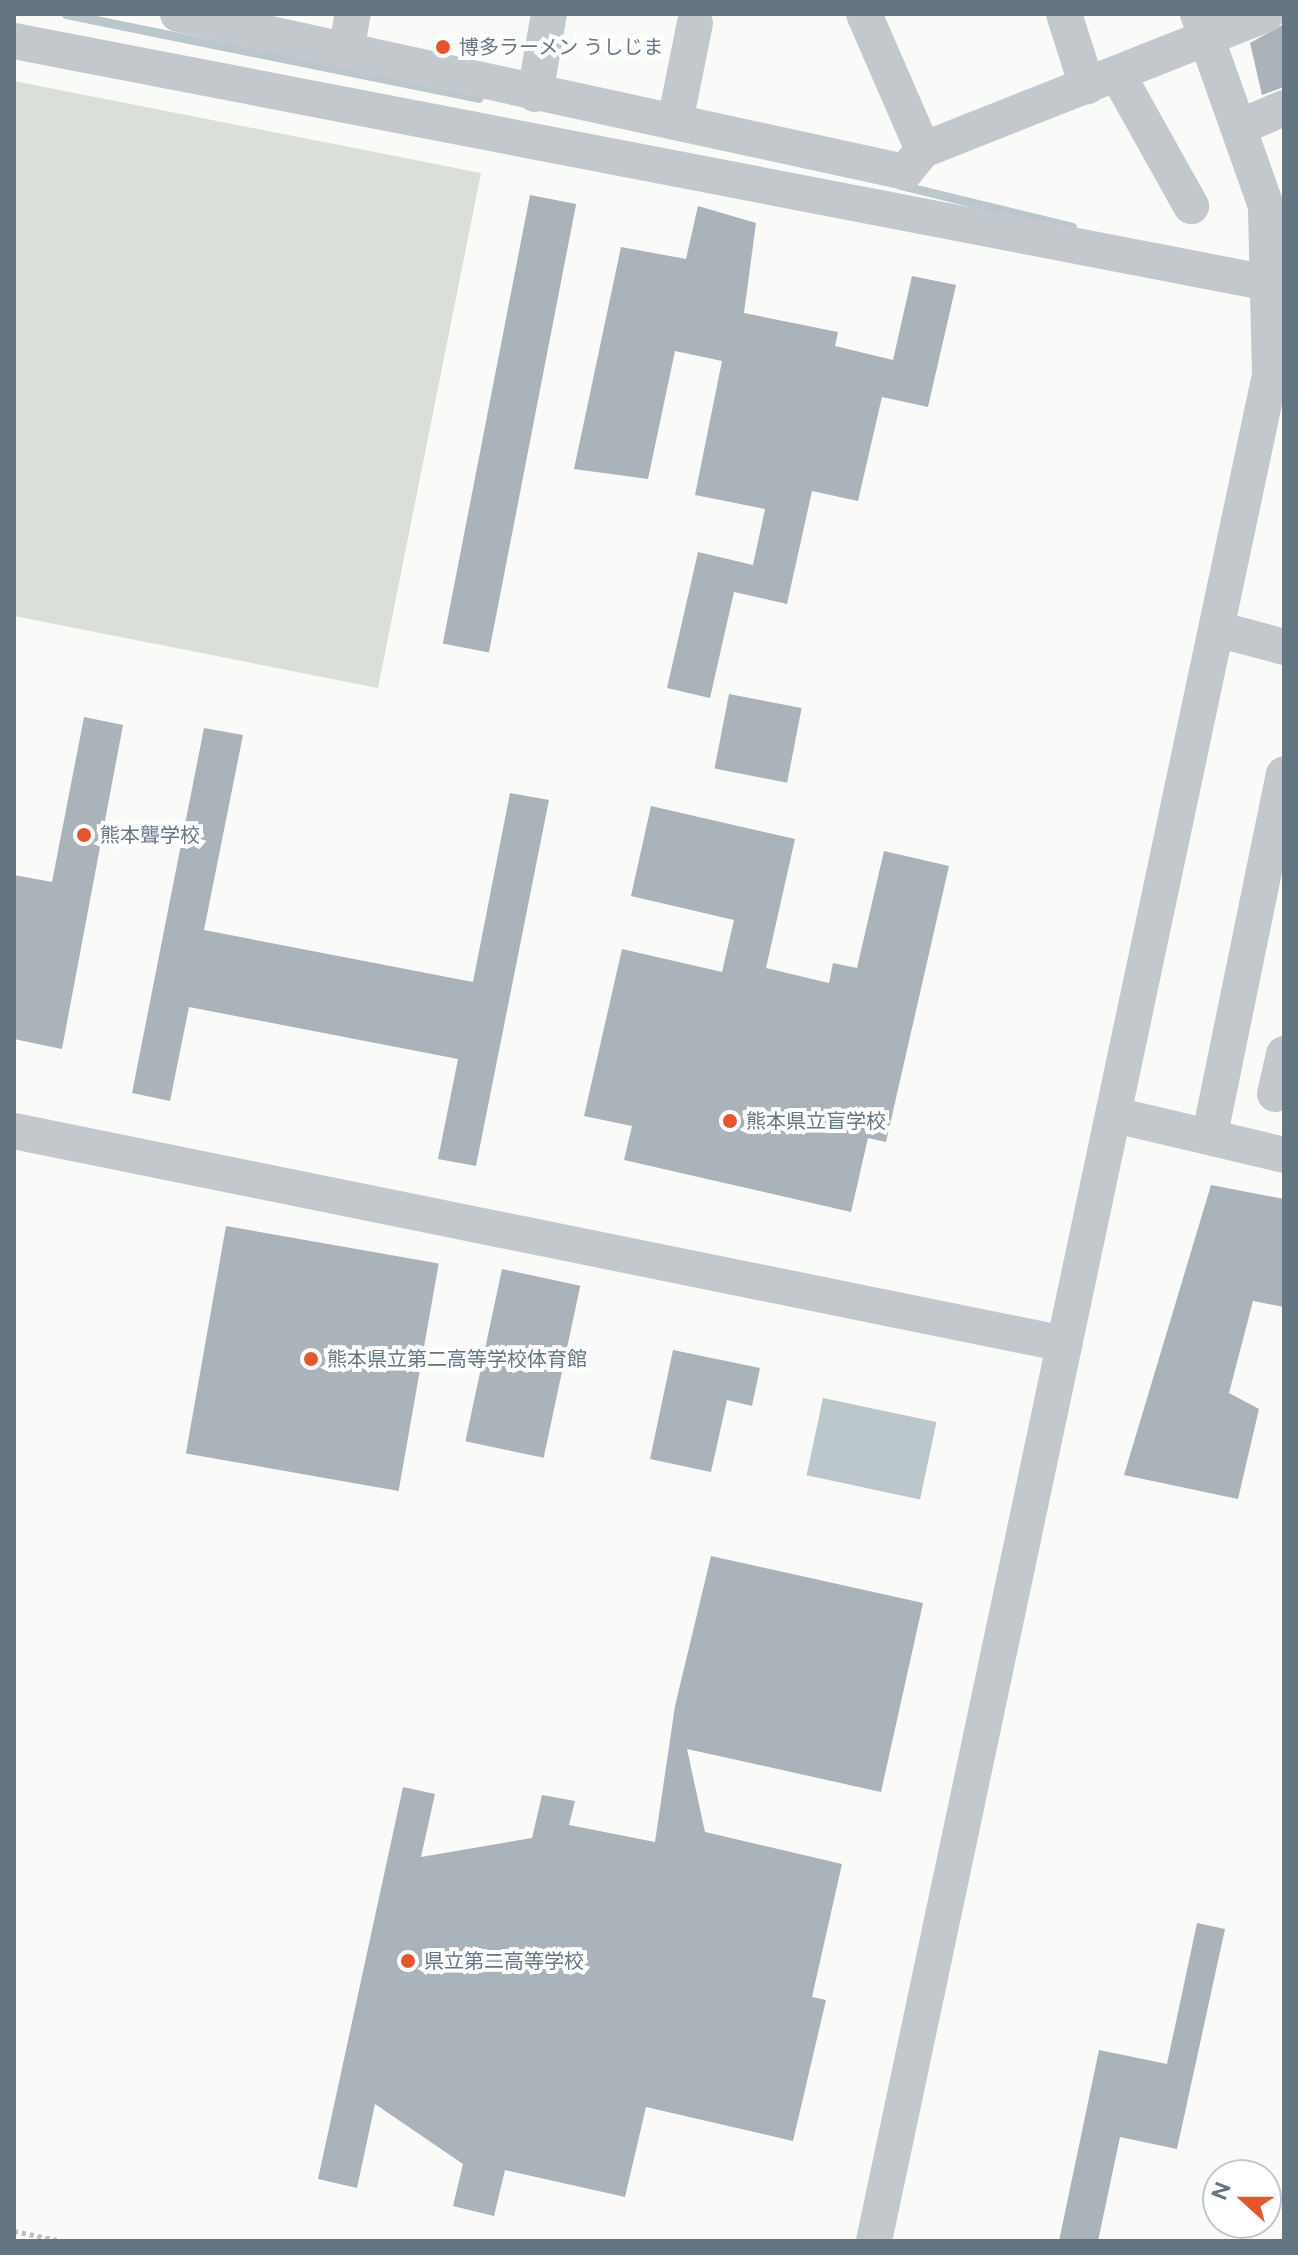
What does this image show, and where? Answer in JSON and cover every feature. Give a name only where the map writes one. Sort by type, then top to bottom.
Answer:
[{"type":"street","points":[[178,14],[429,72],[905,172],[923,150],[1103,82],[1201,24],[1266,14]]},
{"type":"street","points":[[346,52],[353,14]]},
{"type":"street","points":[[535,94],[549,14]]},
{"type":"street","points":[[864,14],[923,150]]},
{"type":"street","points":[[1064,14],[1103,82],[1191,206]]},
{"type":"street","points":[[675,122],[695,23]]},
{"type":"street","points":[[874,2241],[1217,629],[1277,376],[1275,202],[1240,127],[1201,24]]},
{"type":"street","points":[[14,41],[420,122],[1276,285]]},
{"type":"street","points":[[420,122],[429,72]]},
{"type":"street","points":[[1240,127],[1284,108]]},
{"type":"street","points":[[1217,629],[1284,647]]},
{"type":"street","points":[[1210,1134],[1284,775]]},
{"type":"street","points":[[1275,1094],[1284,1054]]},
{"type":"street","points":[[1115,1115],[1210,1134],[1284,1155]]},
{"type":"street","points":[[14,1131],[1065,1344]]},
{"type":"path","points":[[14,2231],[62,2241]]},
{"type":"shaded area","points":[[14,81],[481,173],[378,688],[14,616]]},
{"type":"shaded area","points":[[823,1398],[936,1422],[920,1499],[807,1475]]},
{"type":"building","points":[[1284,24],[1284,87],[1262,95],[1250,43]]},
{"type":"building","points":[[530,195],[576,204],[489,653],[443,644]]},
{"type":"building","points":[[698,206],[756,223],[744,313],[838,332],[835,346],[893,360],[912,276],[956,285],[928,407],[882,397],[858,501],[812,491],[787,604],[734,592],[710,698],[667,688],[698,552],[753,565],[765,509],[695,495],[722,361],[675,351],[648,479],[574,469],[621,247],[686,259]]},
{"type":"building","points":[[729,694],[802,708],[787,783],[714,769]]},
{"type":"building","points":[[84,717],[123,725],[62,1049],[14,1039],[14,875],[52,882]]},
{"type":"building","points":[[204,728],[243,735],[204,930],[473,982],[510,793],[549,800],[476,1166],[438,1159],[458,1059],[189,1007],[170,1101],[132,1093]]},
{"type":"building","points":[[651,806],[795,839],[766,968],[829,983],[833,963],[857,968],[884,851],[949,866],[886,1142],[868,1138],[851,1212],[624,1160],[632,1126],[584,1116],[622,949],[722,972],[734,920],[631,896]]},
{"type":"building","points":[[1211,1185],[1284,1199],[1284,1307],[1253,1301],[1229,1393],[1259,1409],[1238,1499],[1124,1475]]},
{"type":"building","name":"熊本県立第二高等学校体育館","points":[[226,1226],[439,1264],[399,1491],[186,1453]]},
{"type":"building","points":[[502,1269],[580,1286],[544,1458],[465,1441]]},
{"type":"building","points":[[673,1350],[760,1368],[752,1406],[727,1400],[711,1472],[650,1459]]},
{"type":"building","points":[[711,1556],[923,1603],[881,1792],[687,1749],[705,1832],[842,1864],[812,1997],[826,2000],[793,2141],[646,2107],[625,2197],[505,2170],[494,2216],[453,2206],[463,2164],[375,2104],[357,2188],[318,2179],[403,1787],[435,1794],[421,1857],[532,1838],[542,1795],[575,1801],[569,1825],[655,1842],[675,1706]]},
{"type":"building","points":[[1197,1923],[1225,1929],[1177,2149],[1120,2137],[1098,2241],[1059,2241],[1099,2050],[1167,2064]]},
{"type":"waterway","points":[[66,14],[479,98]]},
{"type":"waterway","points":[[900,185],[1072,227]]},
{"type":"place","name":"博多ラーメン うしじま","points":[[443,47]]},
{"type":"place","name":"熊本聾学校","points":[[84,835]]},
{"type":"place","name":"熊本県立盲学校","points":[[730,1121]]},
{"type":"place","name":"熊本県立第二高等学校体育館","points":[[311,1359]]},
{"type":"place","name":"県立第二高等学校","points":[[408,1961]]}]
